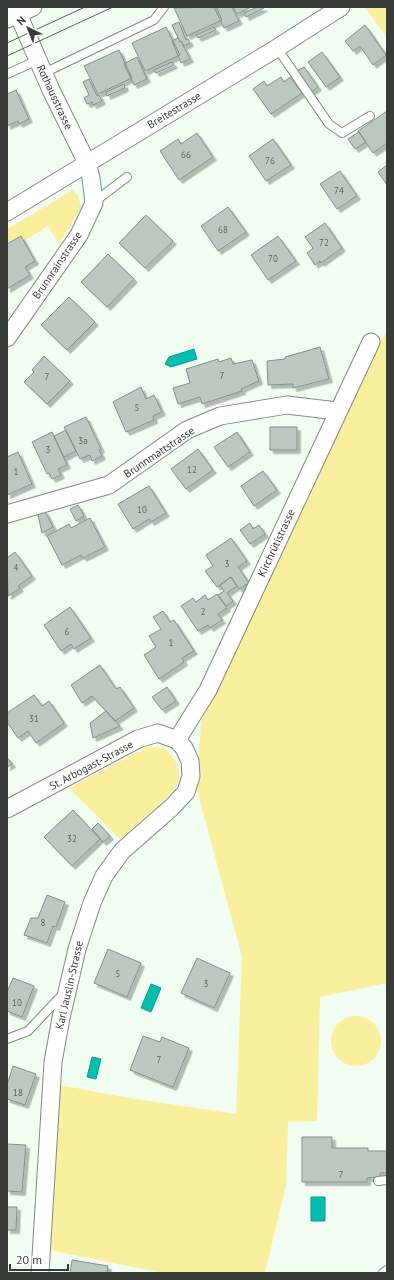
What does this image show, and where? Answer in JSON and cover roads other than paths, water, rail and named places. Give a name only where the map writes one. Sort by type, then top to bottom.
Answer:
[{"type":"street","name":"Breitestrasse","points":[[7,212],[277,48],[341,7]]},
{"type":"street","name":"Rothausstrasse","points":[[18,12],[41,66],[87,163]]},
{"type":"street","points":[[87,163],[91,178],[94,203]]},
{"type":"street","name":"Brunnrainstrasse","points":[[7,338],[79,235],[94,203]]},
{"type":"street","name":"Kirchrütistrasse","points":[[176,740],[208,690],[337,411],[371,342]]},
{"type":"street","name":"Brunnmattstrasse","points":[[7,514],[109,485],[187,430],[220,416],[287,405],[337,411]]},
{"type":"street","name":"St. Arbogast-Strasse","points":[[7,809],[138,739],[158,733],[176,740]]},
{"type":"street","name":"Karl Jauslin-Strasse","points":[[40,1273],[53,1062],[67,990],[77,949],[92,904],[104,876],[122,851],[172,807],[186,792],[191,776],[190,761],[184,748],[176,740]]},
{"type":"lane","points":[[7,74],[41,66],[154,20],[164,7]]},
{"type":"lane","points":[[277,48],[329,124],[342,133],[370,116]]},
{"type":"lane","points":[[94,203],[127,177]]},
{"type":"lane","points":[[7,1039],[28,1031],[67,990]]},
{"type":"lane","points":[[378,1181],[387,1180]]},
{"type":"lane","points":[[383,1273],[387,1270]]},
{"type":"water","points":[[194,349],[197,359],[171,367],[165,364],[169,357]]},
{"type":"water","points":[[151,984],[161,988],[151,1012],[141,1008]]},
{"type":"water","points":[[92,1057],[101,1059],[96,1079],[87,1077]]},
{"type":"water","points":[[311,1197],[325,1197],[325,1221],[311,1221]]},
{"type":"tram line","points":[[7,43],[85,7]]},
{"type":"tram line","points":[[7,56],[113,7]]}]
